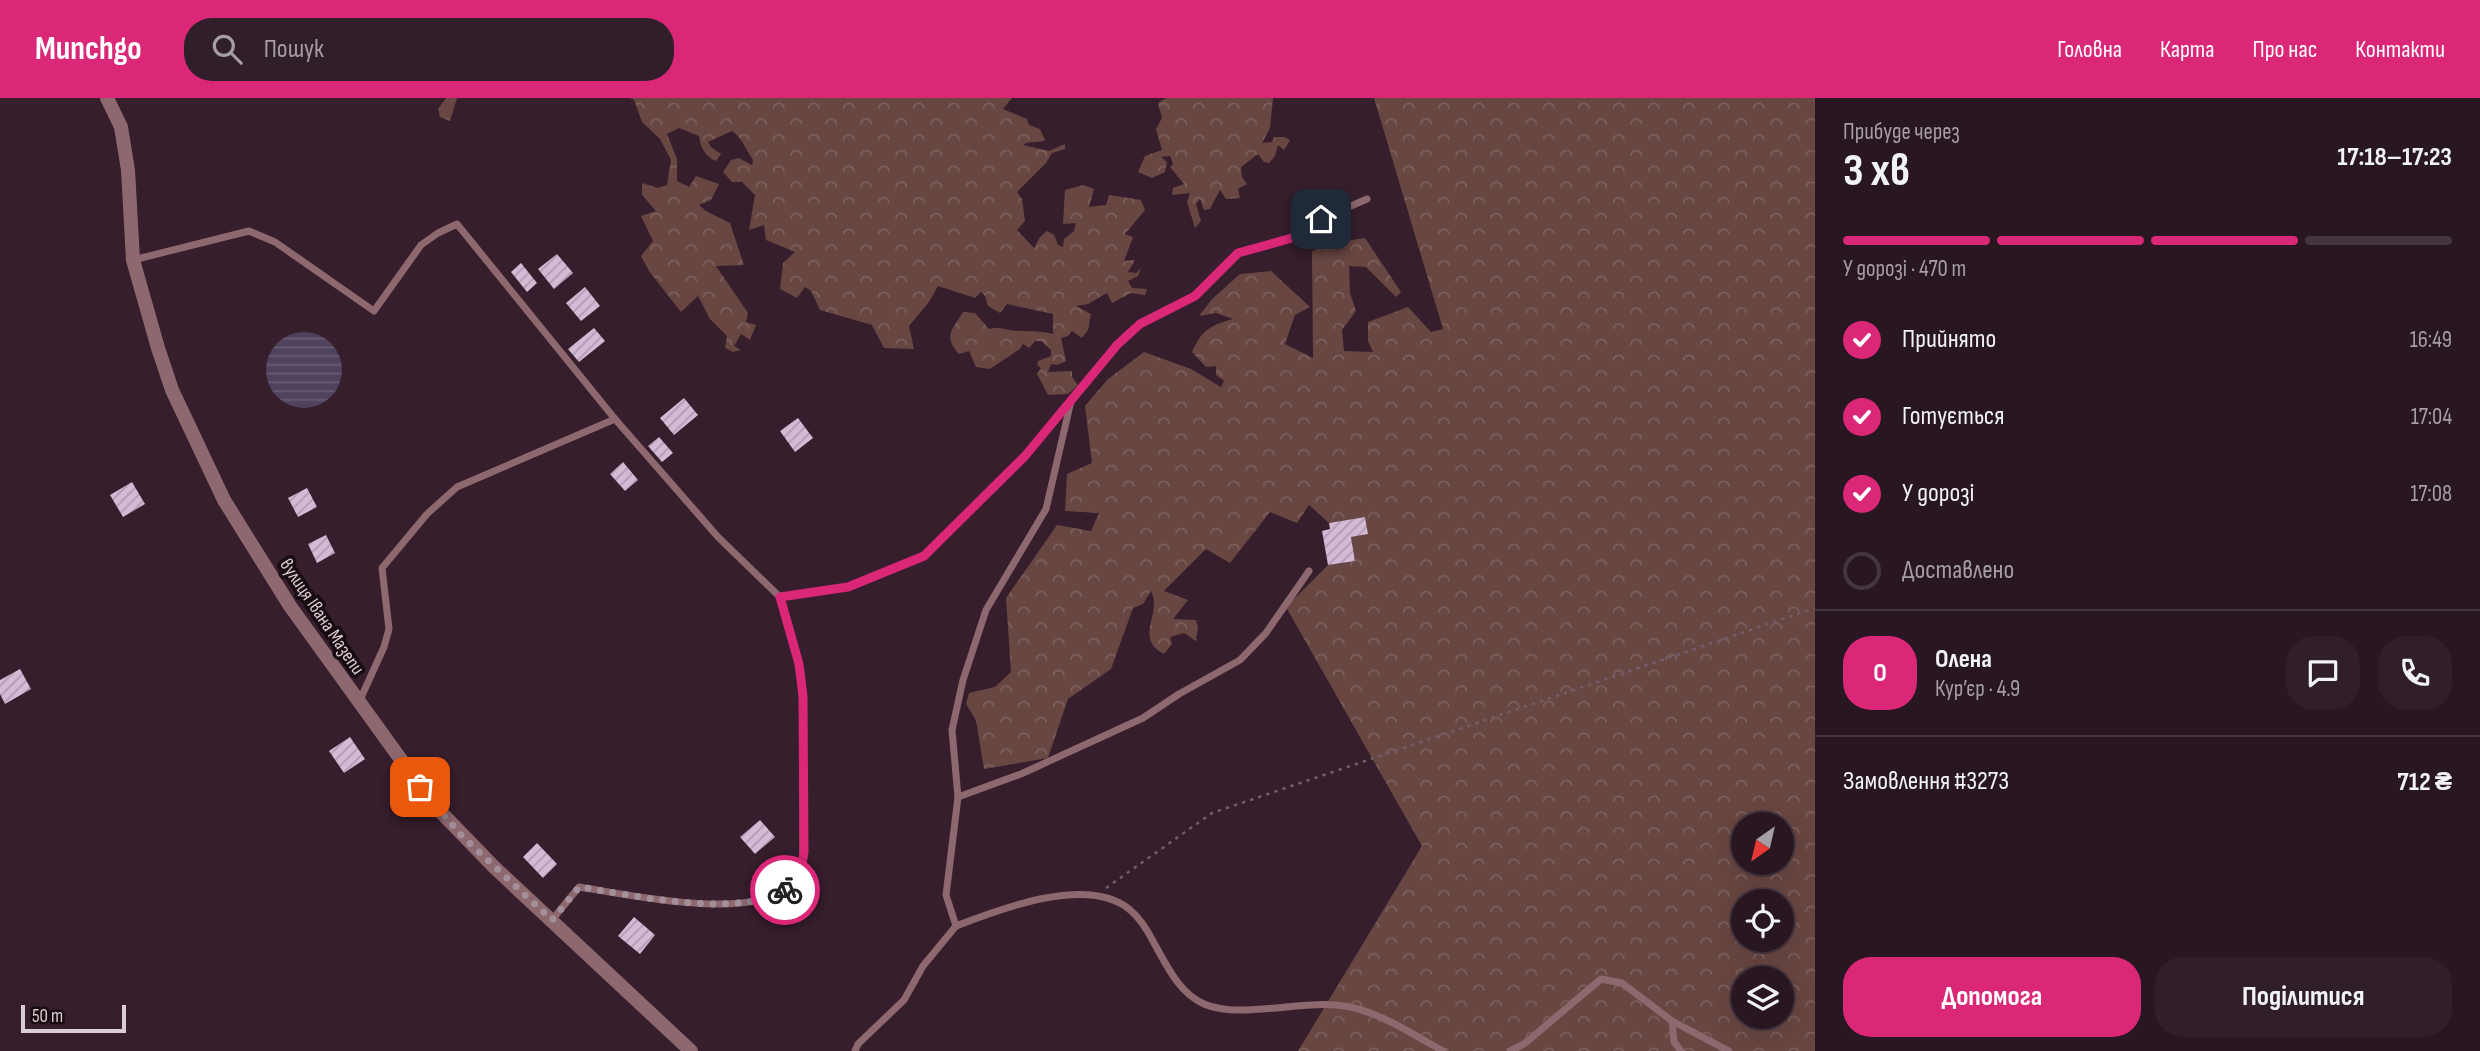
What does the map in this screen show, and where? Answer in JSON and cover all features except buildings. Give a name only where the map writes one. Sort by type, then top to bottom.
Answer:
[{"type":"street","name":"вулиця Івана Мазепи","points":[[107,98],[121,127],[128,170],[133,260],[172,390],[224,500],[290,606],[447,820],[691,1051]]},
{"type":"lane","points":[[780,597],[848,587],[924,556],[1025,456],[1117,345],[1140,324],[1195,296],[1238,253],[1292,238],[1321,219],[1367,199]]},
{"type":"lane","points":[[133,260],[249,231],[275,242],[374,311],[421,245],[457,224],[615,419],[718,537],[780,597],[799,664],[803,696],[804,852],[803,864],[795,881],[779,893],[750,903],[690,903],[579,887],[552,920]]},
{"type":"lane","points":[[956,926],[946,895],[958,797],[952,730],[962,680],[986,610],[1046,509],[1072,399]]},
{"type":"lane","points":[[359,703],[384,648],[389,628],[382,568],[427,514],[457,487],[615,419]]},
{"type":"lane","points":[[958,797],[1021,774],[1143,718],[1179,694],[1240,660],[1266,633],[1309,571]]},
{"type":"lane","points":[[855,1051],[858,1044],[904,1000],[923,965],[956,926],[999,909],[1060,896],[1098,895],[1128,908],[1146,927],[1182,988],[1203,1004],[1226,1010],[1337,1005],[1377,1015],[1443,1051]]},
{"type":"lane","points":[[1510,1051],[1524,1044],[1601,979],[1622,982],[1672,1021],[1729,1051]]},
{"type":"lane","points":[[1672,1021],[1674,1042],[1681,1051]]},
{"type":"path","points":[[1098,895],[1212,813],[1815,608]]},
{"type":"green space","points":[[446,98],[457,98],[450,121],[440,117],[438,109]]},
{"type":"green space","points":[[630,98],[1012,98],[1003,109],[1027,119],[1029,125],[1040,129],[1045,140],[1023,145],[1049,151],[1065,144],[1065,149],[1052,153],[1046,163],[1017,192],[1022,199],[1025,221],[1017,230],[1034,248],[1047,231],[1054,235],[1058,245],[1063,247],[1064,239],[1074,231],[1076,223],[1063,224],[1065,190],[1083,185],[1094,189],[1089,207],[1106,205],[1109,195],[1141,200],[1145,210],[1125,234],[1133,237],[1124,261],[1135,260],[1128,272],[1136,273],[1141,268],[1138,276],[1128,281],[1132,288],[1147,289],[1145,295],[1131,293],[1112,303],[1107,293],[1088,304],[1076,306],[1091,314],[1088,330],[1082,338],[1072,331],[1061,338],[1066,361],[1058,365],[1051,364],[1048,372],[1072,371],[1072,377],[1078,385],[1068,394],[1048,395],[1037,374],[1041,368],[1037,365],[1038,361],[1051,356],[1051,350],[1041,341],[1035,341],[1029,348],[1023,344],[1020,349],[990,369],[976,367],[969,351],[959,354],[950,338],[963,312],[975,313],[989,329],[1053,334],[1053,314],[1007,304],[1000,313],[988,306],[981,292],[975,298],[938,286],[929,302],[909,326],[914,349],[884,348],[872,325],[820,310],[811,291],[805,287],[797,298],[780,289],[783,263],[795,252],[766,240],[764,225],[749,230],[755,195],[742,182],[732,182],[723,172],[731,160],[739,158],[752,165],[753,160],[739,137],[732,131],[708,142],[721,154],[716,161],[704,151],[699,136],[679,128],[667,134],[677,159],[677,181],[689,187],[696,176],[719,184],[711,200],[699,205],[730,223],[744,265],[716,266],[748,313],[746,322],[756,325],[750,340],[741,334],[734,346],[741,350],[733,352],[725,348],[727,336],[710,319],[698,296],[681,312],[649,271],[641,256],[653,241],[641,216],[656,211],[642,195],[642,183],[658,188],[667,185],[671,160],[660,139],[642,122],[634,100]]},
{"type":"green space","points":[[1166,98],[1273,98],[1270,128],[1262,143],[1272,142],[1274,137],[1290,140],[1284,150],[1278,145],[1275,156],[1269,163],[1264,162],[1258,154],[1241,167],[1242,177],[1247,184],[1238,189],[1240,198],[1226,199],[1220,190],[1210,209],[1204,210],[1200,199],[1196,204],[1201,221],[1195,228],[1187,202],[1190,193],[1172,195],[1173,188],[1184,184],[1170,167],[1173,164],[1170,156],[1161,157],[1167,162],[1165,172],[1152,178],[1138,172],[1145,156],[1162,150],[1156,129],[1162,118],[1158,103]]},
{"type":"green space","points":[[1374,98],[1815,98],[1815,1051],[1298,1051],[1422,846],[1286,607],[1328,565],[1355,561],[1351,537],[1368,534],[1365,517],[1329,523],[1309,505],[1297,523],[1270,512],[1230,563],[1206,549],[1164,591],[1188,600],[1173,619],[1196,620],[1196,641],[1184,633],[1170,637],[1172,644],[1164,654],[1155,648],[1149,633],[1154,608],[1151,591],[1143,604],[1133,608],[1111,669],[1068,699],[1048,758],[984,769],[976,720],[966,704],[969,693],[995,687],[1011,672],[1006,598],[1057,525],[1091,531],[1099,513],[1065,511],[1067,474],[1092,463],[1085,406],[1108,379],[1144,352],[1191,369],[1221,387],[1224,381],[1216,375],[1216,366],[1206,367],[1192,352],[1207,330],[1233,319],[1216,313],[1199,316],[1212,299],[1240,274],[1271,271],[1310,307],[1295,315],[1285,344],[1313,358],[1312,251],[1339,242],[1365,238],[1401,292],[1396,297],[1366,267],[1349,266],[1350,293],[1356,311],[1342,330],[1344,351],[1373,352],[1368,341],[1368,322],[1408,307],[1431,332],[1443,329]]},
{"type":"shaded area","points":[[304,332],[318,335],[331,343],[339,356],[342,370],[339,384],[331,397],[318,405],[304,408],[290,405],[277,397],[269,384],[266,370],[269,356],[277,343],[290,335]]},
{"type":"way so far","points":[[420,787],[462,836],[552,920],[579,887],[690,903],[750,903],[785,890]]},
{"type":"route","points":[[785,890],[795,881],[803,864],[803,696],[799,664],[780,597],[848,587],[924,556],[1025,456],[1117,345],[1140,324],[1195,296],[1238,253],[1292,238],[1321,219]]}]
